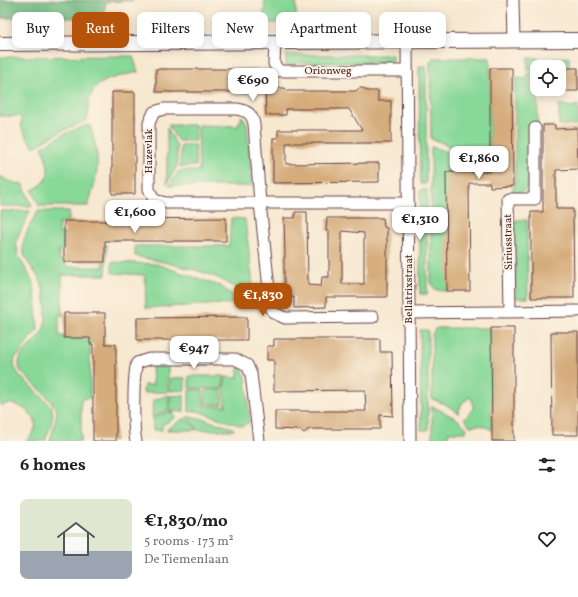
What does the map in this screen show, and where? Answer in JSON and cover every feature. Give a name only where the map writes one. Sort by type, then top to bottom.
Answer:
[{"type":"street","points":[[513,0],[514,41]]},
{"type":"street","points":[[446,42],[578,40]]},
{"type":"street","name":"Orionweg","points":[[275,42],[274,64],[279,71],[407,71]]},
{"type":"street","points":[[0,44],[379,42]]},
{"type":"street","name":"Bellatrixstraat","points":[[407,48],[410,441]]},
{"type":"street","name":"Hazevlak","points":[[260,203],[254,124],[250,113],[237,109],[164,109],[154,112],[149,123],[150,189],[154,200],[166,204],[408,203]]},
{"type":"street","name":"Siriusstraat","points":[[510,311],[508,199],[535,199],[535,128]]},
{"type":"street","points":[[260,203],[270,301],[274,313],[285,318],[372,317]]},
{"type":"street","points":[[409,313],[578,311]]},
{"type":"street","points":[[136,441],[134,372],[137,363],[149,359],[235,359],[247,365],[251,374],[259,441]]},
{"type":"green space","points":[[0,0],[133,0],[106,2],[104,12],[72,12],[72,18],[64,18],[64,12],[12,12],[12,18],[0,18]]},
{"type":"green space","points":[[265,0],[296,0],[296,12],[276,12],[276,23],[271,23],[268,26],[268,12],[264,12]]},
{"type":"green space","points":[[286,55],[392,55],[392,62],[294,63],[290,67],[286,67]]},
{"type":"green space","points":[[133,56],[138,72],[115,77],[96,87],[89,101],[87,120],[58,133],[34,147],[22,130],[22,119],[18,116],[0,116],[0,57]]},
{"type":"green space","points":[[569,57],[569,68],[566,68],[566,60],[554,60],[554,58]]},
{"type":"green space","points":[[433,58],[490,58],[490,170],[479,165],[469,166],[461,156],[452,149],[431,139],[430,62]]},
{"type":"green space","points":[[528,58],[538,58],[538,60],[530,60],[530,70],[528,70]]},
{"type":"green space","points":[[419,66],[426,66],[426,184],[420,184]]},
{"type":"green space","points":[[528,73],[530,73],[530,96],[537,96],[538,125],[530,125],[530,180],[527,189],[513,193],[513,187],[515,186],[515,78],[527,79]]},
{"type":"green space","points":[[559,104],[571,107],[578,105],[578,125],[559,125]]},
{"type":"green space","points":[[241,116],[247,124],[252,186],[169,186],[179,171],[199,171],[198,125],[239,126],[238,122],[241,121]]},
{"type":"green space","points":[[86,125],[90,126],[91,129],[97,159],[96,176],[88,206],[39,206],[32,190],[44,182],[47,177],[48,167],[42,147],[62,135]]},
{"type":"green space","points":[[168,125],[195,125],[195,141],[178,141]]},
{"type":"green space","points":[[167,128],[177,146],[177,166],[167,184]]},
{"type":"green space","points":[[195,145],[196,166],[180,167],[181,146]]},
{"type":"green space","points":[[431,147],[450,154],[459,160],[466,168],[463,173],[447,291],[437,290],[431,282]]},
{"type":"green space","points":[[0,176],[11,182],[23,184],[32,206],[0,206]]},
{"type":"green space","points":[[420,190],[427,190],[427,214],[420,214]]},
{"type":"green space","points":[[0,211],[30,211],[16,241],[18,255],[34,284],[38,330],[29,339],[19,355],[15,357],[14,366],[19,375],[51,406],[53,414],[45,441],[26,441],[35,429],[35,421],[26,410],[13,404],[0,406]]},
{"type":"green space","points":[[38,211],[69,211],[69,221],[64,221],[64,223],[59,224],[59,233],[64,234],[64,250],[59,250],[59,260],[64,260],[64,262],[66,262],[66,267],[103,267],[105,245],[107,245],[106,275],[62,275],[62,313],[64,313],[64,315],[59,315],[59,336],[64,336],[65,338],[95,338],[90,344],[90,398],[81,399],[81,441],[50,441],[57,412],[56,408],[45,394],[21,372],[19,367],[21,357],[39,337],[46,320],[45,298],[42,284],[26,259],[23,250],[25,236]]},
{"type":"green space","points":[[231,218],[245,219],[255,302],[221,279],[206,273],[135,256],[135,246],[229,246]]},
{"type":"green space","points":[[515,220],[527,220],[528,298],[516,298]]},
{"type":"green space","points":[[420,221],[427,221],[427,294],[420,294]]},
{"type":"green space","points":[[112,262],[156,264],[220,286],[243,303],[146,308],[145,275],[112,273]]},
{"type":"green space","points":[[491,328],[492,430],[481,425],[470,426],[464,418],[470,414],[473,409],[472,400],[470,397],[462,403],[458,413],[447,405],[432,399],[432,334],[435,329]]},
{"type":"green space","points":[[420,330],[428,330],[428,430],[421,430]]},
{"type":"green space","points":[[152,366],[168,366],[168,392],[143,393],[144,385],[153,385]]},
{"type":"green space","points":[[238,367],[242,368],[246,377],[250,422],[242,426],[197,411],[189,412],[189,390],[203,390],[204,406],[226,406],[223,388],[225,384],[225,377],[238,378]]},
{"type":"green space","points":[[189,376],[224,376],[224,384],[221,389],[189,388]]},
{"type":"green space","points":[[170,378],[185,378],[185,390],[170,391]]},
{"type":"green space","points":[[206,390],[221,390],[223,404],[205,404]]},
{"type":"green space","points":[[169,395],[169,410],[152,417],[153,400]]},
{"type":"green space","points":[[184,395],[184,412],[170,411],[170,396]]},
{"type":"green space","points":[[432,406],[457,419],[467,428],[466,432],[448,432],[448,441],[432,441]]},
{"type":"green space","points":[[169,412],[174,413],[175,418],[162,425],[162,430],[153,430],[153,418]]},
{"type":"green space","points":[[187,417],[196,417],[233,428],[234,430],[199,430]]},
{"type":"green space","points":[[185,418],[198,430],[167,430],[167,429]]},
{"type":"building","points":[[490,68],[512,68],[513,186],[490,187],[490,183],[469,183],[470,291],[447,291],[446,172],[490,172]]},
{"type":"building","points":[[566,68],[578,68],[578,91],[566,91]]},
{"type":"building","points":[[156,69],[257,69],[257,92],[156,92]]},
{"type":"building","points":[[279,88],[285,88],[287,91],[356,91],[359,88],[363,88],[367,91],[378,91],[378,101],[391,101],[391,143],[286,143],[286,164],[379,163],[379,182],[273,183],[273,138],[278,138],[278,130],[362,130],[349,109],[286,109],[286,115],[266,115],[265,91],[277,91]]},
{"type":"building","points":[[112,92],[135,92],[135,194],[112,194]]},
{"type":"building","points":[[543,125],[555,125],[555,129],[577,128],[578,169],[556,170],[556,209],[573,209],[574,298],[531,298],[531,212],[543,212]]},
{"type":"building","points":[[295,212],[307,212],[308,285],[321,286],[322,277],[329,277],[329,231],[326,231],[327,218],[383,218],[384,227],[387,228],[387,297],[326,297],[326,307],[294,308],[294,297],[287,298],[287,291],[284,291],[284,218],[295,218]],"holes":[[[342,231],[364,233],[364,284],[342,284]]]},
{"type":"building","points":[[226,218],[226,241],[105,241],[105,262],[64,262],[64,221]]},
{"type":"building","points":[[64,313],[105,313],[105,344],[116,344],[116,441],[93,441],[93,344],[90,344],[90,338],[64,338]]},
{"type":"building","points":[[247,317],[247,340],[137,340],[137,318]]},
{"type":"building","points":[[491,328],[514,328],[514,441],[492,441]]},
{"type":"building","points":[[551,332],[578,332],[578,435],[552,435]]},
{"type":"building","points":[[274,339],[380,339],[380,352],[392,352],[393,416],[380,415],[380,429],[309,429],[304,433],[300,430],[275,429],[275,411],[366,411],[365,390],[274,391],[274,360],[267,360],[267,346],[274,346]]}]
